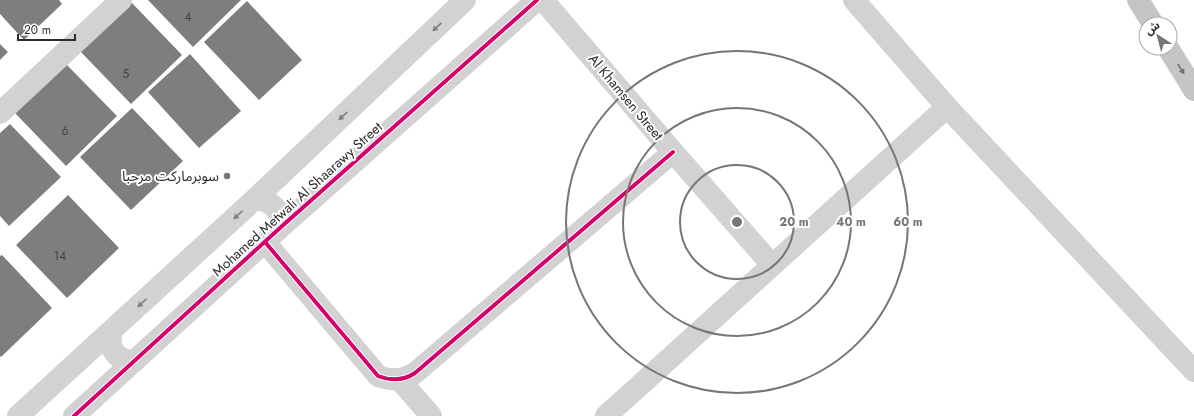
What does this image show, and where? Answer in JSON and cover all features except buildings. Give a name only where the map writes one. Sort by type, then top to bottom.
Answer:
[{"type":"main road","points":[[1138,0],[1148,16]]},
{"type":"main road","points":[[1173,56],[1194,90]]},
{"type":"street","points":[[0,113],[121,0]]},
{"type":"street","name":"Mohamed Metwali Al Shaarawy Street","points":[[74,416],[281,226],[537,0]]},
{"type":"street","name":"Al Khamsen Street","points":[[543,0],[672,152],[772,265]]},
{"type":"street","points":[[854,0],[946,107],[1194,371]]},
{"type":"street","name":"Mohamed Metwali Al Shaarawy Street","points":[[18,416],[255,199],[455,3]]},
{"type":"street","points":[[606,416],[946,107]]},
{"type":"street","points":[[265,242],[378,376],[392,380],[400,380],[408,378],[415,373],[672,152]]},
{"type":"street","points":[[255,199],[268,202],[278,210],[281,218],[281,226]]},
{"type":"street","points":[[112,330],[110,340],[113,350],[125,360],[135,361]]},
{"type":"street","points":[[400,380],[431,416]]},
{"type":"cycle path","points":[[74,416],[281,227],[537,0]]},
{"type":"cycle path","points":[[265,242],[378,376],[388,379],[406,378],[415,373],[673,152]]},
{"type":"place","name":"سوبرماركت مرحبا","points":[[227,176]]}]
